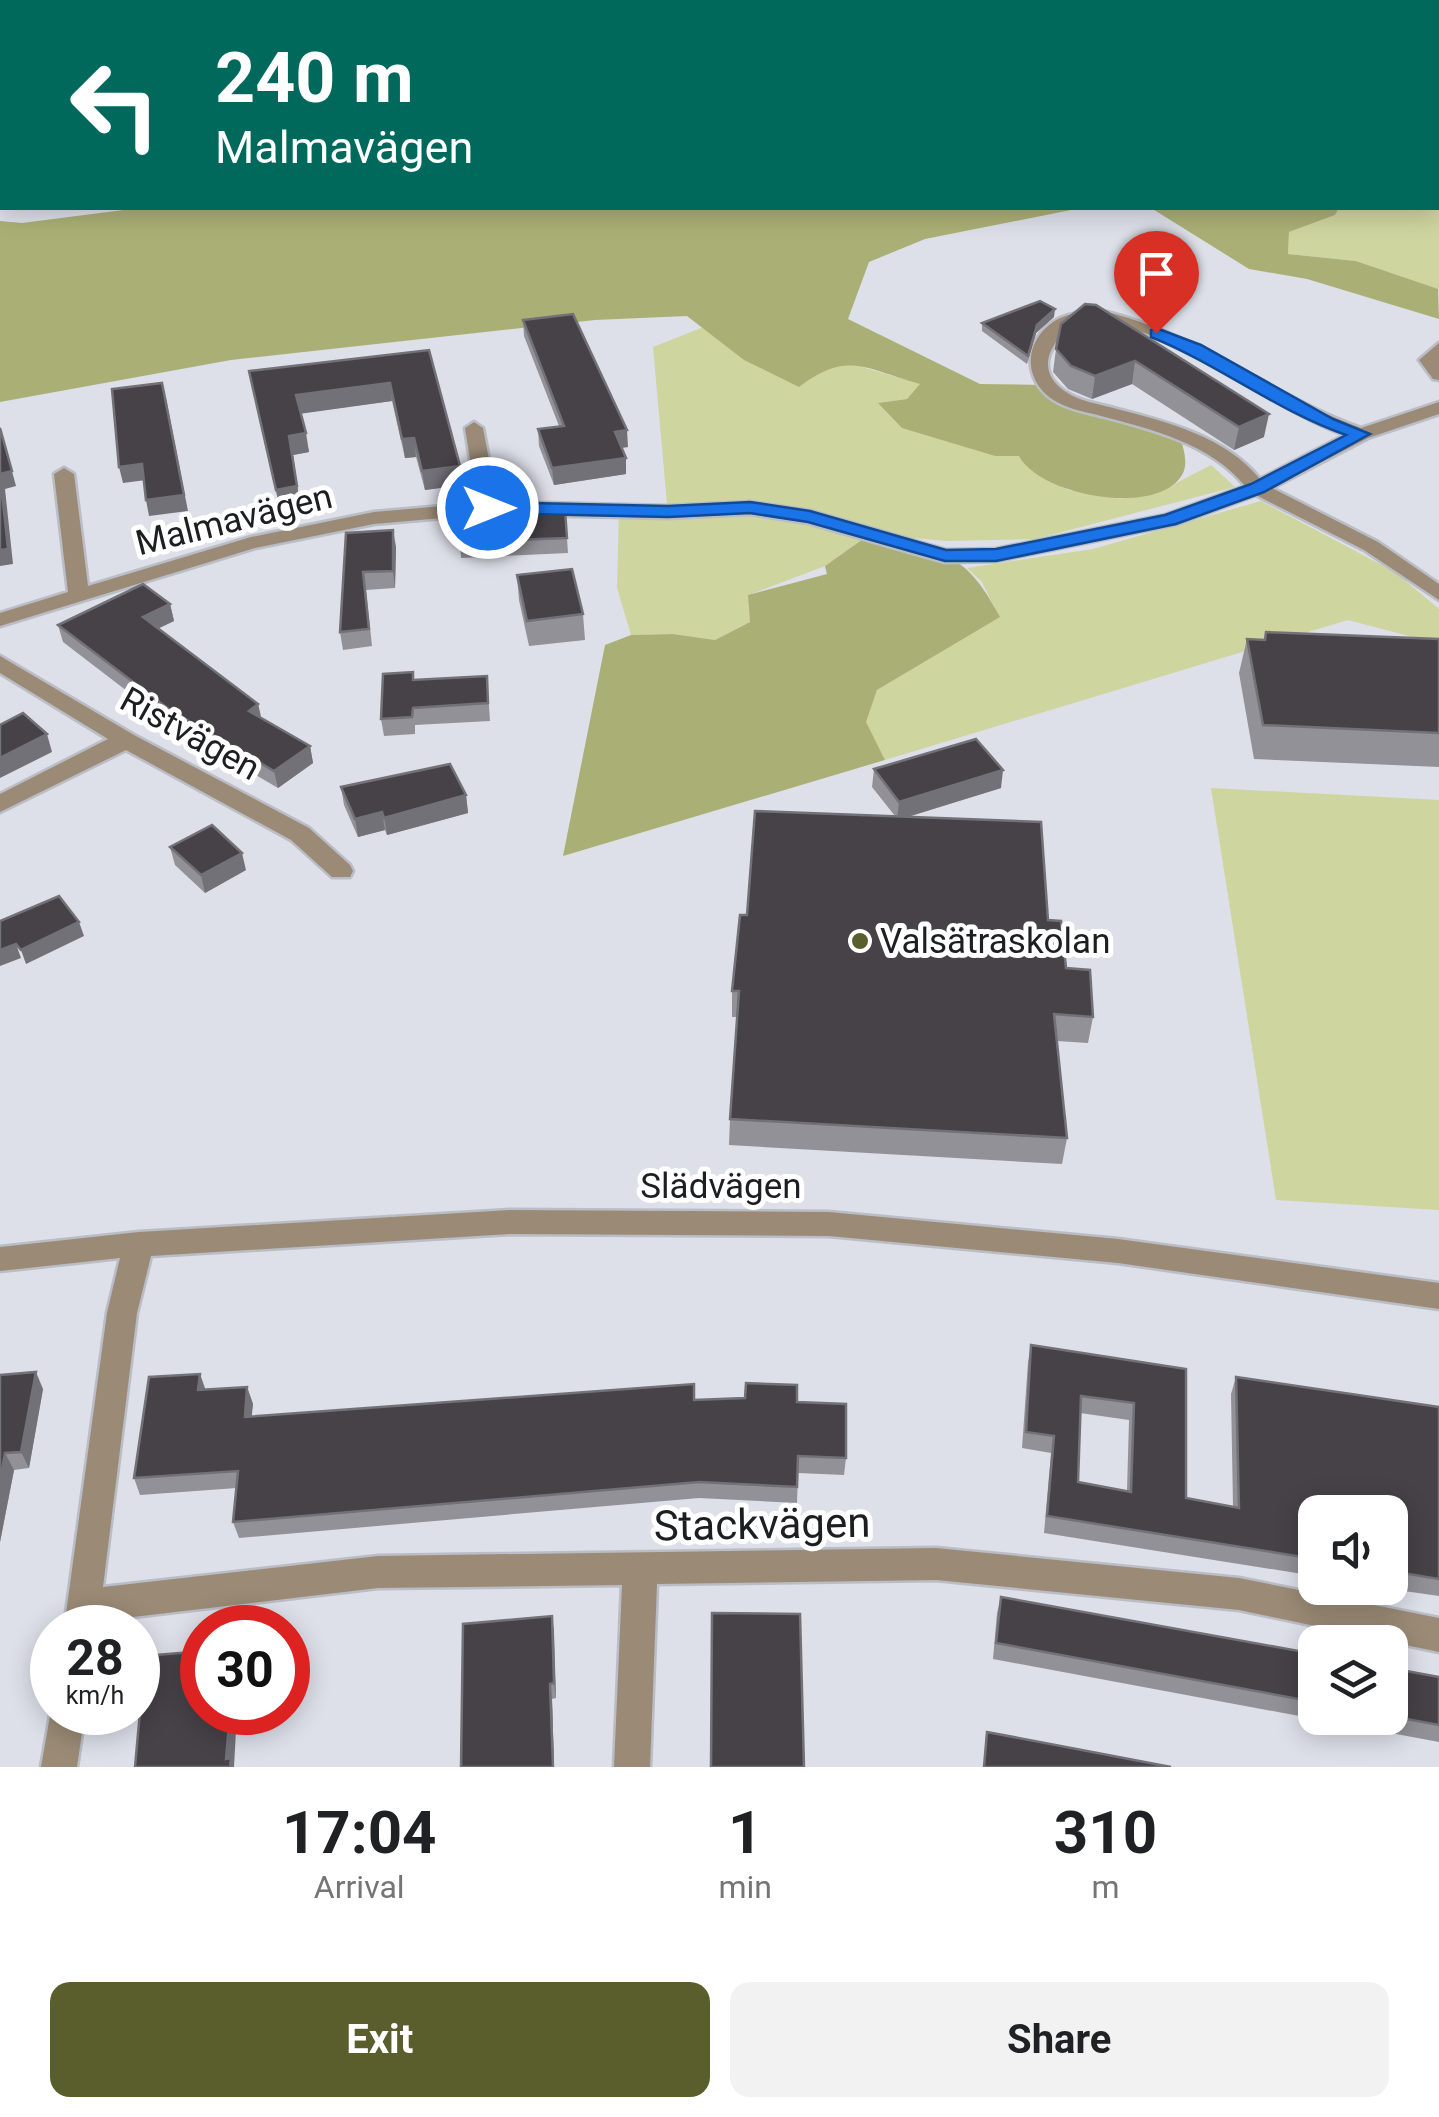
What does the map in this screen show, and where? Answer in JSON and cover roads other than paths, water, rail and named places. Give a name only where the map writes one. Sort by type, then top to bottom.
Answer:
[{"type":"street","points":[[1361,434],[1292,405],[1195,349],[1112,316],[1086,315],[1062,322],[1048,335],[1038,366],[1045,385],[1064,399],[1165,430],[1226,456],[1248,473],[1258,488],[1370,546],[1439,594]]},
{"type":"street","points":[[1439,348],[1428,360],[1439,375]]},
{"type":"street","name":"Malmavägen","points":[[0,620],[251,543],[374,518],[488,508],[668,512],[750,508],[810,516],[945,556],[996,555],[1170,520],[1258,488],[1361,434],[1439,408]]},
{"type":"street","points":[[474,428],[488,508]]},
{"type":"street","points":[[64,474],[79,596]]},
{"type":"street","name":"Ristvägen","points":[[0,664],[126,740],[300,834],[342,872]]},
{"type":"street","points":[[0,804],[126,740]]},
{"type":"street","name":"Slädvägen","points":[[0,1259],[139,1244],[510,1222],[828,1224],[1118,1251],[1439,1296]]},
{"type":"street","points":[[84,1605],[122,1313],[139,1244]]},
{"type":"street","name":"Stackvägen","points":[[160,1605],[378,1572],[640,1572],[936,1564],[1239,1594],[1439,1635]]},
{"type":"street","points":[[632,1767],[640,1572]]},
{"type":"street","points":[[59,1767],[64,1735]]},
{"type":"place","name":"Valsätraskolan","points":[[860,941]]}]
